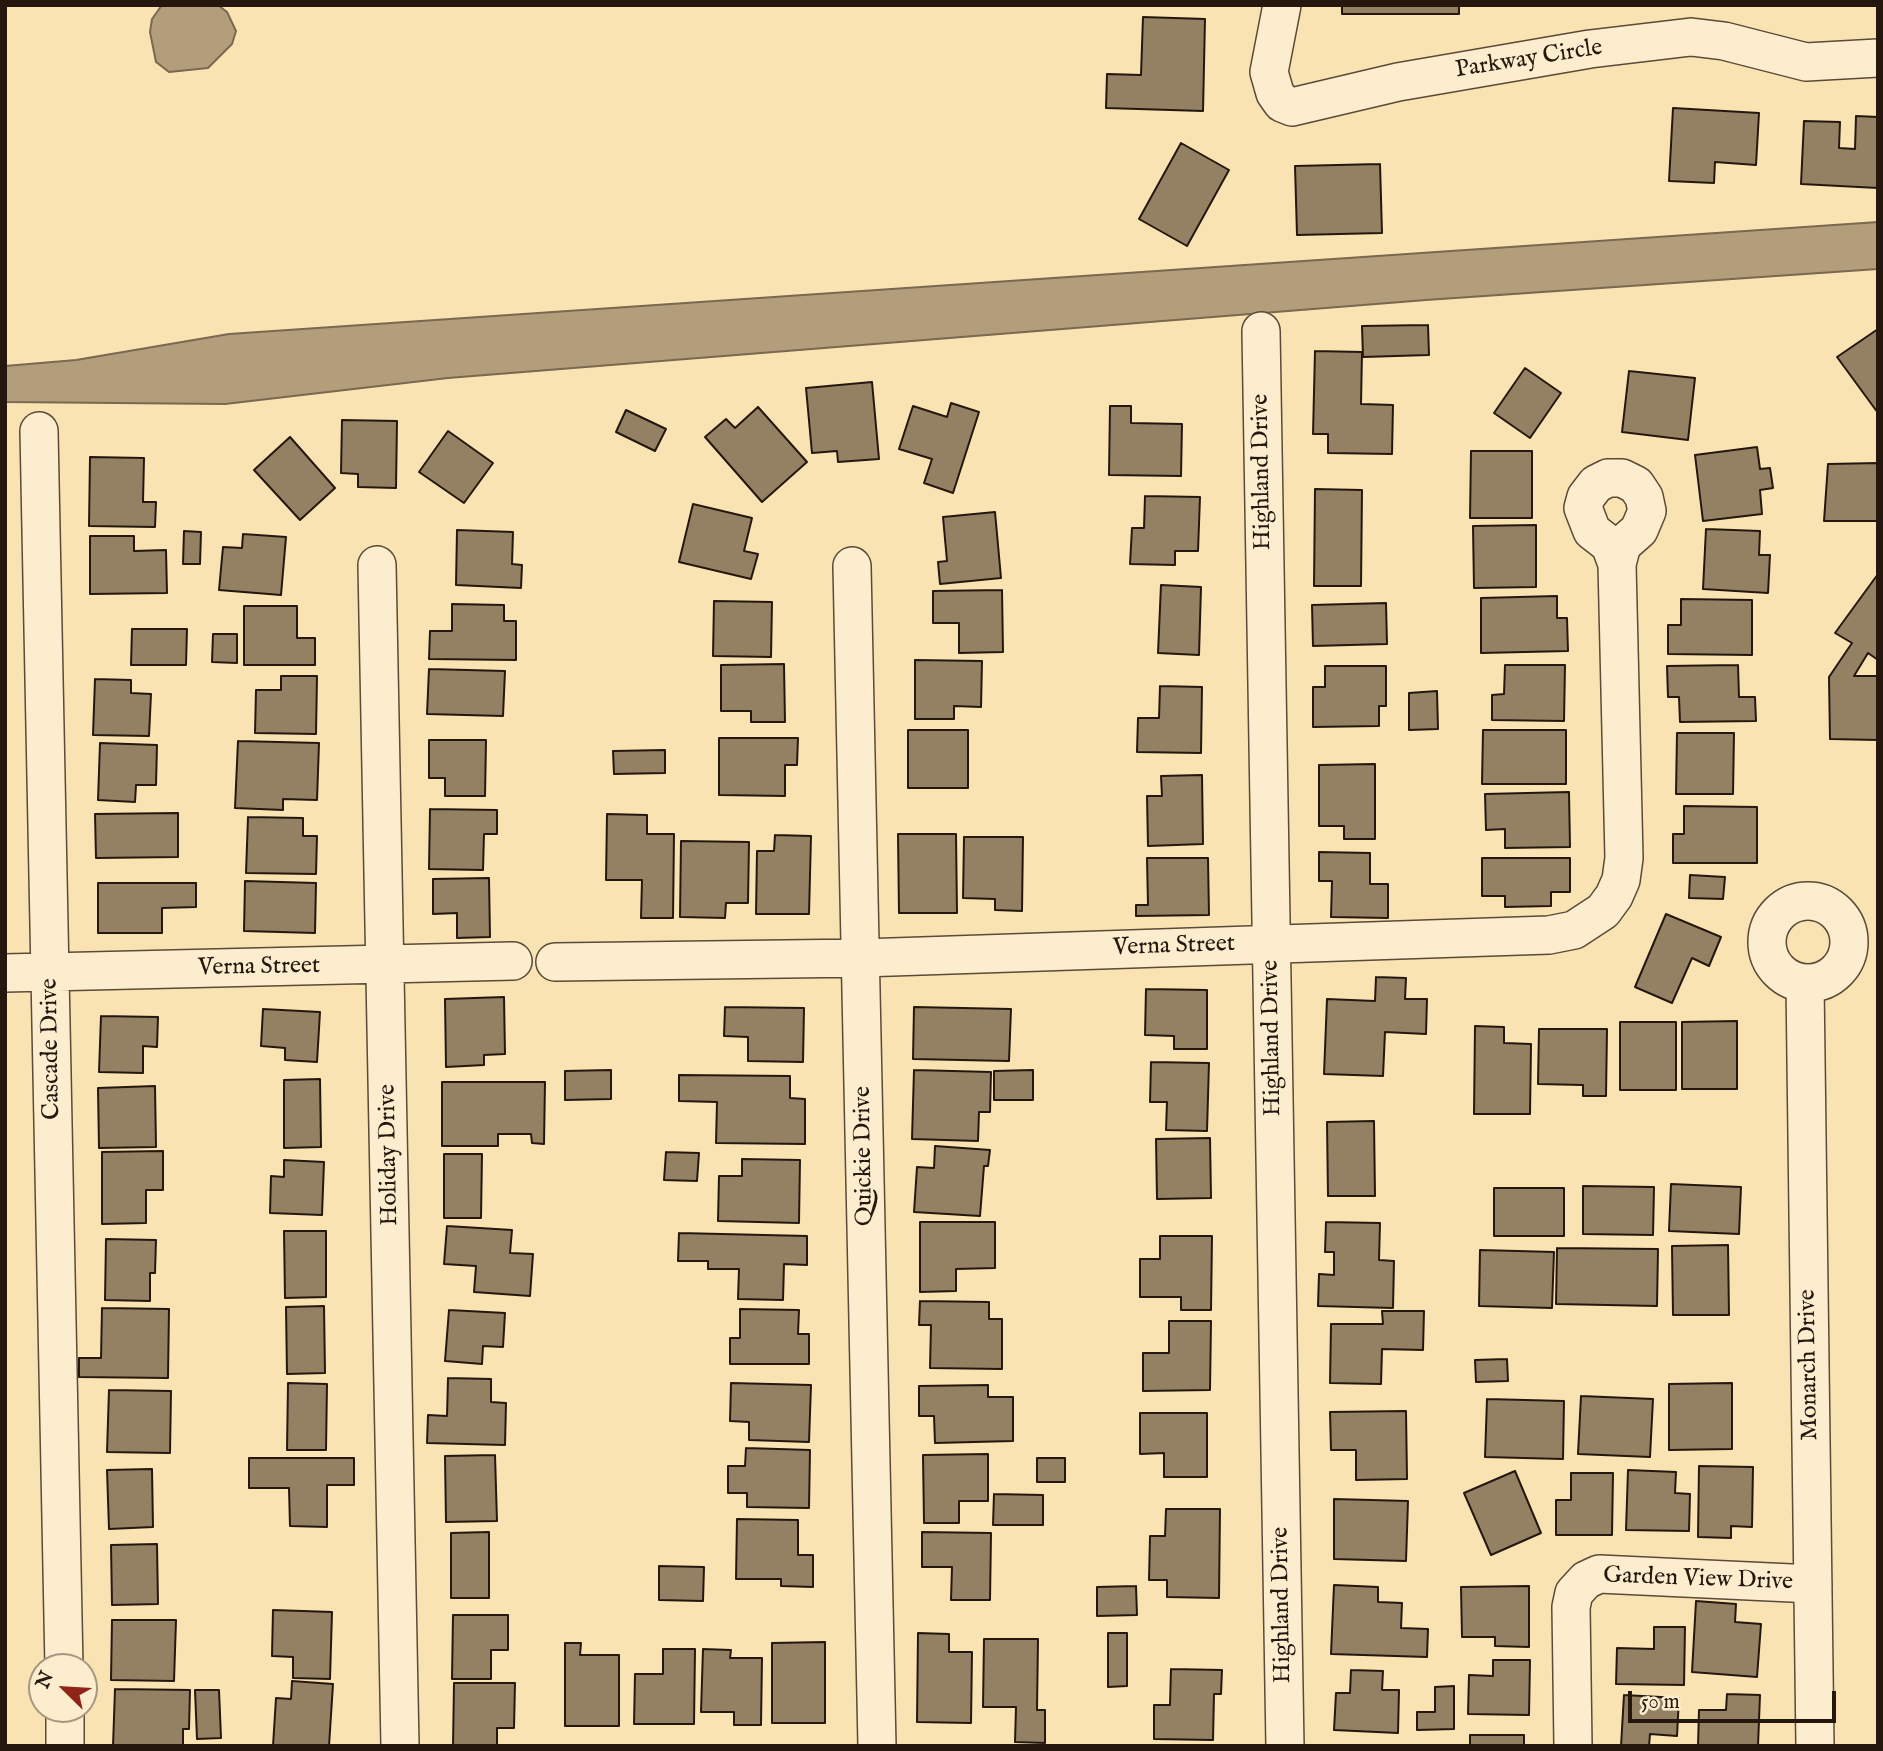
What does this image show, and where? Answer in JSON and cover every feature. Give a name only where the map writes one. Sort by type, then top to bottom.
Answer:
[{"type":"street","name":"Parkway Circle","points":[[1282,5],[1269,72],[1275,93],[1282,103],[1292,107],[1398,82],[1590,49],[1691,37],[1724,41],[1806,62],[1878,58]]},
{"type":"street","name":"Highland Drive","points":[[1261,331],[1285,1746]]},
{"type":"street","name":"Cascade Drive","points":[[39,431],[64,1653]]},
{"type":"street","name":"Verna Street","points":[[555,962],[862,958],[1549,935],[1574,930],[1603,911],[1621,880],[1624,858],[1617,564]]},
{"type":"street","name":"Holiday Drive","points":[[377,565],[400,1746]]},
{"type":"street","name":"Quickie Drive","points":[[852,566],[877,1746]]},
{"type":"street","name":"Verna Street","points":[[5,973],[513,961]]},
{"type":"street","name":"Monarch Drive","points":[[1805,983],[1815,1746]]},
{"type":"street","name":"Garden View Drive","points":[[1573,1746],[1571,1607],[1574,1593],[1586,1580],[1599,1574],[1813,1584]]},
{"type":"street","points":[[65,1723],[65,1746]]},
{"type":"shaded area","points":[[162,5],[218,5],[227,12],[236,31],[232,44],[208,68],[169,72],[156,62],[150,32],[152,19]]},
{"type":"shaded area","points":[[1878,222],[1878,269],[1426,300],[448,378],[225,404],[5,402],[5,366],[76,360],[229,334]]},
{"type":"building","points":[[1342,5],[1459,5],[1459,14],[1342,14]]},
{"type":"building","points":[[1143,17],[1205,19],[1203,111],[1106,108],[1107,74],[1141,75]]},
{"type":"building","points":[[1673,108],[1759,113],[1756,165],[1715,162],[1714,183],[1669,181]]},
{"type":"building","points":[[1856,116],[1878,117],[1878,188],[1801,184],[1804,121],[1840,122],[1839,148],[1855,149]]},
{"type":"building","points":[[1181,143],[1229,170],[1187,246],[1139,219]]},
{"type":"building","points":[[1380,164],[1382,233],[1297,235],[1295,166]]},
{"type":"building","points":[[1428,325],[1429,355],[1363,357],[1362,326]]},
{"type":"building","points":[[1878,329],[1878,413],[1837,357]]},
{"type":"building","points":[[1315,351],[1362,352],[1361,404],[1393,405],[1392,454],[1328,453],[1328,434],[1313,434]]},
{"type":"building","points":[[1525,368],[1561,393],[1530,438],[1494,413]]},
{"type":"building","points":[[1629,371],[1695,378],[1688,440],[1622,432]]},
{"type":"building","points":[[872,382],[879,459],[838,462],[837,451],[812,453],[806,388]]},
{"type":"building","points":[[951,403],[979,412],[953,493],[924,483],[932,459],[899,449],[913,406],[947,417]]},
{"type":"building","points":[[1110,406],[1131,406],[1131,423],[1182,424],[1181,476],[1109,475]]},
{"type":"building","points":[[758,407],[807,462],[762,502],[705,437],[726,419],[735,428]]},
{"type":"building","points":[[626,410],[666,429],[655,451],[616,432]]},
{"type":"building","points":[[342,420],[397,421],[396,488],[358,487],[358,474],[341,473]]},
{"type":"building","points":[[448,431],[493,463],[464,503],[419,472]]},
{"type":"building","points":[[290,437],[335,488],[300,520],[254,470]]},
{"type":"building","points":[[1757,447],[1760,469],[1770,468],[1773,488],[1760,490],[1762,514],[1703,521],[1695,455]]},
{"type":"building","points":[[1471,451],[1532,451],[1532,518],[1470,518]]},
{"type":"building","points":[[90,457],[144,458],[143,502],[156,502],[155,527],[89,526]]},
{"type":"building","points":[[1878,463],[1878,521],[1824,521],[1828,464]]},
{"type":"building","points":[[1315,489],[1362,490],[1361,586],[1314,586]]},
{"type":"building","points":[[1145,496],[1200,497],[1198,551],[1175,551],[1175,565],[1130,564],[1132,528],[1144,528]]},
{"type":"building","points":[[693,504],[752,518],[744,551],[758,554],[751,579],[679,562]]},
{"type":"building","points":[[995,512],[1001,578],[940,584],[938,562],[947,561],[943,517]]},
{"type":"building","points":[[1536,525],[1536,587],[1474,588],[1473,526]]},
{"type":"building","points":[[1706,529],[1760,531],[1759,555],[1770,555],[1768,593],[1703,589]]},
{"type":"building","points":[[457,530],[513,532],[512,564],[522,565],[521,588],[456,585]]},
{"type":"building","points":[[184,531],[201,532],[200,564],[183,564]]},
{"type":"building","points":[[243,534],[286,537],[281,595],[219,590],[223,547],[242,548]]},
{"type":"building","points":[[90,536],[134,536],[134,551],[166,550],[167,593],[90,594]]},
{"type":"building","points":[[1878,574],[1878,660],[1868,653],[1854,676],[1878,676],[1878,740],[1830,739],[1829,677],[1852,643],[1835,633]]},
{"type":"building","points":[[1161,585],[1201,587],[1199,655],[1158,653]]},
{"type":"building","points":[[1002,590],[1003,652],[959,653],[959,623],[933,623],[933,591]]},
{"type":"building","points":[[1557,596],[1557,618],[1567,618],[1568,651],[1481,653],[1481,598]]},
{"type":"building","points":[[1681,599],[1752,600],[1752,655],[1668,654],[1668,625],[1681,625]]},
{"type":"building","points":[[714,601],[772,602],[771,657],[713,656]]},
{"type":"building","points":[[1386,603],[1387,644],[1313,646],[1312,605]]},
{"type":"building","points":[[452,604],[504,605],[504,621],[516,621],[516,660],[429,659],[430,631],[452,631]]},
{"type":"building","points":[[244,606],[297,606],[297,638],[315,638],[315,665],[244,665]]},
{"type":"building","points":[[132,629],[187,629],[186,665],[131,665]]},
{"type":"building","points":[[213,634],[237,634],[237,663],[212,662]]},
{"type":"building","points":[[915,660],[982,661],[981,707],[954,706],[954,719],[915,719]]},
{"type":"building","points":[[784,664],[785,722],[751,722],[751,711],[721,711],[721,665]]},
{"type":"building","points":[[1505,665],[1565,665],[1564,721],[1492,720],[1492,695],[1504,694]]},
{"type":"building","points":[[1738,665],[1739,697],[1755,697],[1756,721],[1680,722],[1679,697],[1668,697],[1667,666]]},
{"type":"building","points":[[1325,666],[1386,666],[1386,706],[1379,706],[1379,726],[1313,727],[1313,687],[1325,687]]},
{"type":"building","points":[[429,669],[505,671],[503,716],[427,714]]},
{"type":"building","points":[[281,676],[317,676],[316,734],[255,733],[256,690],[281,690]]},
{"type":"building","points":[[95,679],[131,680],[131,693],[151,694],[149,736],[93,735]]},
{"type":"building","points":[[1160,686],[1202,687],[1201,753],[1137,752],[1138,718],[1159,718]]},
{"type":"building","points":[[1437,691],[1438,729],[1409,730],[1409,693]]},
{"type":"building","points":[[908,730],[968,730],[968,788],[908,788]]},
{"type":"building","points":[[1483,730],[1566,730],[1566,784],[1482,784]]},
{"type":"building","points":[[1677,733],[1734,733],[1733,794],[1676,794]]},
{"type":"building","points":[[719,738],[798,738],[797,765],[785,765],[785,796],[719,795]]},
{"type":"building","points":[[429,740],[486,740],[485,796],[445,796],[445,778],[429,778]]},
{"type":"building","points":[[238,741],[319,743],[317,800],[283,799],[283,810],[235,808]]},
{"type":"building","points":[[100,743],[157,745],[156,785],[136,785],[135,802],[98,800]]},
{"type":"building","points":[[665,750],[665,773],[614,774],[613,751]]},
{"type":"building","points":[[1375,764],[1375,839],[1344,839],[1344,826],[1319,826],[1319,765]]},
{"type":"building","points":[[1202,775],[1203,844],[1148,846],[1147,796],[1162,796],[1161,776]]},
{"type":"building","points":[[1569,792],[1570,847],[1505,848],[1505,829],[1486,830],[1485,794]]},
{"type":"building","points":[[1684,806],[1757,807],[1757,863],[1673,863],[1673,834],[1684,834]]},
{"type":"building","points":[[430,809],[497,810],[497,834],[484,834],[483,870],[429,869]]},
{"type":"building","points":[[178,813],[178,857],[96,858],[95,814]]},
{"type":"building","points":[[607,814],[647,815],[647,834],[674,834],[673,918],[641,918],[642,880],[606,880]]},
{"type":"building","points":[[248,817],[303,818],[303,836],[317,836],[316,874],[246,873]]},
{"type":"building","points":[[898,834],[956,834],[957,913],[899,913]]},
{"type":"building","points":[[775,835],[811,836],[809,914],[756,914],[757,851],[774,851]]},
{"type":"building","points":[[964,837],[1023,837],[1022,911],[995,910],[995,899],[963,898]]},
{"type":"building","points":[[681,841],[749,842],[748,903],[726,903],[725,918],[680,917]]},
{"type":"building","points":[[1319,852],[1370,853],[1370,884],[1388,884],[1388,918],[1331,917],[1332,881],[1319,881]]},
{"type":"building","points":[[1147,858],[1208,858],[1209,915],[1136,916],[1136,905],[1148,905]]},
{"type":"building","points":[[1482,858],[1570,858],[1570,892],[1551,892],[1551,906],[1505,907],[1505,896],[1482,896]]},
{"type":"building","points":[[1690,875],[1725,877],[1723,899],[1689,898]]},
{"type":"building","points":[[489,878],[490,937],[457,938],[457,913],[433,914],[433,879]]},
{"type":"building","points":[[245,881],[316,883],[315,933],[244,931]]},
{"type":"building","points":[[98,883],[196,883],[196,907],[162,908],[162,933],[98,933]]},
{"type":"building","points":[[1666,914],[1721,937],[1709,966],[1692,958],[1672,1003],[1635,987]]},
{"type":"building","points":[[1376,977],[1406,978],[1405,999],[1427,999],[1426,1034],[1385,1032],[1383,1076],[1324,1074],[1327,999],[1375,1001]]},
{"type":"building","points":[[1146,989],[1207,990],[1207,1049],[1174,1049],[1174,1036],[1145,1035]]},
{"type":"building","points":[[504,997],[505,1054],[484,1055],[484,1065],[446,1067],[445,999]]},
{"type":"building","points":[[725,1007],[804,1008],[803,1062],[748,1061],[748,1037],[724,1036]]},
{"type":"building","points":[[914,1007],[1011,1009],[1009,1061],[913,1059]]},
{"type":"building","points":[[263,1009],[320,1012],[317,1062],[285,1060],[285,1048],[261,1046]]},
{"type":"building","points":[[101,1016],[158,1017],[157,1047],[143,1046],[143,1073],[99,1072]]},
{"type":"building","points":[[1737,1021],[1737,1089],[1682,1089],[1682,1022]]},
{"type":"building","points":[[1620,1022],[1676,1022],[1676,1090],[1620,1090]]},
{"type":"building","points":[[1475,1026],[1504,1027],[1504,1043],[1531,1044],[1530,1114],[1474,1114]]},
{"type":"building","points":[[1539,1029],[1607,1029],[1606,1096],[1583,1096],[1583,1085],[1538,1084]]},
{"type":"building","points":[[1151,1062],[1209,1063],[1207,1131],[1166,1130],[1167,1102],[1150,1102]]},
{"type":"building","points":[[611,1070],[611,1099],[565,1100],[565,1071]]},
{"type":"building","points":[[914,1070],[991,1072],[990,1112],[979,1112],[978,1141],[912,1139]]},
{"type":"building","points":[[1033,1070],[1033,1100],[994,1100],[994,1071]]},
{"type":"building","points":[[679,1075],[790,1076],[790,1098],[805,1099],[805,1144],[716,1143],[717,1102],[679,1101]]},
{"type":"building","points":[[320,1079],[321,1147],[284,1148],[284,1080]]},
{"type":"building","points":[[442,1082],[545,1082],[544,1144],[532,1143],[531,1134],[498,1134],[498,1146],[442,1146]]},
{"type":"building","points":[[155,1086],[156,1147],[99,1148],[98,1088]]},
{"type":"building","points":[[1374,1121],[1375,1196],[1328,1196],[1327,1122]]},
{"type":"building","points":[[1210,1138],[1211,1198],[1157,1199],[1156,1139]]},
{"type":"building","points":[[935,1146],[990,1150],[988,1166],[984,1166],[980,1216],[914,1212],[917,1167],[934,1168]]},
{"type":"building","points":[[163,1151],[163,1190],[146,1190],[146,1223],[102,1224],[102,1152]]},
{"type":"building","points":[[666,1152],[699,1153],[697,1181],[664,1180]]},
{"type":"building","points":[[444,1154],[482,1154],[481,1218],[444,1218]]},
{"type":"building","points":[[742,1159],[800,1160],[799,1223],[718,1221],[719,1176],[742,1176]]},
{"type":"building","points":[[284,1160],[324,1162],[322,1215],[270,1213],[271,1176],[284,1177]]},
{"type":"building","points":[[1671,1184],[1741,1187],[1739,1234],[1669,1231]]},
{"type":"building","points":[[1583,1186],[1654,1187],[1653,1235],[1583,1234]]},
{"type":"building","points":[[1494,1188],[1564,1188],[1564,1236],[1494,1236]]},
{"type":"building","points":[[920,1222],[995,1222],[995,1268],[956,1269],[956,1291],[920,1292]]},
{"type":"building","points":[[1326,1222],[1380,1223],[1379,1260],[1394,1261],[1393,1308],[1318,1306],[1319,1274],[1334,1275],[1334,1252],[1325,1252]]},
{"type":"building","points":[[447,1226],[512,1230],[510,1253],[533,1254],[530,1296],[474,1292],[476,1266],[444,1264]]},
{"type":"building","points":[[284,1231],[326,1231],[326,1297],[285,1298]]},
{"type":"building","points":[[679,1233],[807,1236],[807,1265],[784,1264],[783,1300],[738,1299],[739,1269],[708,1269],[708,1261],[678,1261]]},
{"type":"building","points":[[1160,1236],[1212,1236],[1211,1310],[1181,1310],[1181,1297],[1140,1297],[1140,1259],[1160,1259]]},
{"type":"building","points":[[106,1239],[156,1240],[155,1273],[150,1273],[150,1301],[105,1300]]},
{"type":"building","points":[[1728,1245],[1729,1315],[1673,1315],[1672,1246]]},
{"type":"building","points":[[1557,1248],[1658,1249],[1657,1306],[1556,1304]]},
{"type":"building","points":[[1480,1250],[1554,1252],[1552,1308],[1479,1306]]},
{"type":"building","points":[[920,1301],[989,1302],[989,1319],[1002,1319],[1002,1369],[930,1368],[931,1325],[919,1325]]},
{"type":"building","points":[[324,1306],[325,1373],[287,1374],[286,1307]]},
{"type":"building","points":[[102,1308],[169,1309],[168,1378],[79,1377],[79,1358],[101,1358]]},
{"type":"building","points":[[740,1309],[799,1310],[798,1334],[809,1334],[809,1364],[730,1364],[730,1338],[740,1338]]},
{"type":"building","points":[[449,1310],[505,1313],[503,1347],[483,1346],[482,1364],[445,1361]]},
{"type":"building","points":[[1382,1311],[1424,1311],[1423,1350],[1382,1349],[1381,1384],[1330,1383],[1331,1324],[1383,1324]]},
{"type":"building","points":[[1169,1321],[1211,1321],[1210,1390],[1143,1391],[1143,1353],[1169,1353]]},
{"type":"building","points":[[1507,1359],[1508,1381],[1476,1382],[1475,1360]]},
{"type":"building","points":[[448,1378],[491,1379],[491,1402],[506,1403],[505,1445],[427,1443],[428,1415],[447,1416]]},
{"type":"building","points":[[288,1383],[327,1384],[326,1450],[287,1450]]},
{"type":"building","points":[[731,1383],[811,1385],[809,1442],[749,1440],[749,1422],[730,1421]]},
{"type":"building","points":[[1732,1383],[1732,1449],[1669,1450],[1669,1384]]},
{"type":"building","points":[[988,1385],[988,1397],[1013,1397],[1013,1441],[935,1443],[934,1416],[919,1416],[919,1386]]},
{"type":"building","points":[[109,1390],[171,1391],[170,1453],[107,1452]]},
{"type":"building","points":[[1581,1396],[1653,1399],[1650,1457],[1578,1454]]},
{"type":"building","points":[[1487,1399],[1564,1401],[1563,1459],[1485,1457]]},
{"type":"building","points":[[1406,1411],[1407,1479],[1356,1480],[1356,1450],[1331,1450],[1330,1412]]},
{"type":"building","points":[[1140,1413],[1207,1413],[1207,1477],[1164,1477],[1164,1453],[1140,1454]]},
{"type":"building","points":[[746,1448],[810,1450],[809,1508],[747,1507],[747,1493],[728,1493],[728,1466],[745,1466]]},
{"type":"building","points":[[988,1454],[988,1501],[959,1501],[959,1523],[924,1523],[923,1455]]},
{"type":"building","points":[[495,1455],[497,1521],[446,1522],[445,1456]]},
{"type":"building","points":[[249,1458],[354,1458],[354,1485],[327,1485],[327,1527],[290,1526],[289,1488],[249,1488]]},
{"type":"building","points":[[1037,1458],[1065,1458],[1065,1482],[1037,1482]]},
{"type":"building","points":[[1699,1466],[1753,1467],[1752,1527],[1731,1526],[1731,1538],[1698,1537]]},
{"type":"building","points":[[152,1469],[153,1527],[109,1529],[107,1470]]},
{"type":"building","points":[[1628,1470],[1676,1472],[1675,1493],[1690,1494],[1689,1531],[1626,1530]]},
{"type":"building","points":[[1515,1471],[1541,1533],[1491,1555],[1464,1493]]},
{"type":"building","points":[[1571,1473],[1613,1473],[1612,1535],[1556,1535],[1556,1500],[1571,1500]]},
{"type":"building","points":[[994,1494],[1043,1495],[1043,1525],[993,1525]]},
{"type":"building","points":[[1334,1499],[1408,1501],[1406,1561],[1334,1559]]},
{"type":"building","points":[[1166,1509],[1220,1509],[1219,1598],[1167,1597],[1167,1580],[1149,1580],[1150,1536],[1165,1536]]},
{"type":"building","points":[[737,1519],[798,1520],[798,1555],[813,1555],[813,1587],[781,1586],[781,1579],[736,1579]]},
{"type":"building","points":[[489,1532],[489,1598],[451,1598],[451,1533]]},
{"type":"building","points":[[922,1532],[991,1533],[990,1600],[951,1600],[952,1567],[922,1567]]},
{"type":"building","points":[[157,1544],[158,1604],[112,1605],[111,1545]]},
{"type":"building","points":[[659,1566],[704,1567],[703,1601],[659,1600]]},
{"type":"building","points":[[1334,1585],[1378,1587],[1378,1602],[1402,1603],[1401,1628],[1428,1629],[1427,1657],[1331,1654]]},
{"type":"building","points":[[1136,1586],[1137,1615],[1097,1616],[1097,1587]]},
{"type":"building","points":[[1529,1586],[1529,1647],[1495,1646],[1495,1637],[1462,1637],[1461,1587]]},
{"type":"building","points":[[1696,1601],[1736,1604],[1735,1622],[1761,1624],[1757,1677],[1692,1672]]},
{"type":"building","points":[[273,1610],[332,1612],[330,1679],[293,1678],[293,1657],[272,1656]]},
{"type":"building","points":[[453,1615],[508,1615],[508,1650],[491,1650],[491,1679],[452,1679]]},
{"type":"building","points":[[112,1620],[176,1620],[174,1681],[111,1680]]},
{"type":"building","points":[[1654,1627],[1685,1627],[1684,1685],[1616,1684],[1617,1648],[1654,1649]]},
{"type":"building","points":[[918,1633],[949,1634],[949,1652],[972,1652],[971,1723],[917,1722]]},
{"type":"building","points":[[1108,1633],[1127,1633],[1127,1686],[1108,1687]]},
{"type":"building","points":[[984,1639],[1038,1639],[1037,1710],[1045,1710],[1045,1743],[1015,1742],[1016,1707],[983,1707]]},
{"type":"building","points":[[825,1642],[825,1723],[772,1723],[772,1643]]},
{"type":"building","points":[[565,1643],[581,1643],[580,1655],[619,1655],[619,1726],[565,1726]]},
{"type":"building","points":[[663,1649],[695,1649],[694,1724],[634,1724],[635,1674],[663,1674]]},
{"type":"building","points":[[703,1649],[731,1650],[730,1658],[762,1658],[761,1725],[734,1725],[734,1712],[701,1712]]},
{"type":"building","points":[[1493,1660],[1530,1660],[1529,1715],[1468,1714],[1469,1675],[1493,1676]]},
{"type":"building","points":[[1171,1669],[1222,1670],[1221,1694],[1214,1694],[1213,1740],[1154,1739],[1154,1705],[1170,1705]]},
{"type":"building","points":[[1351,1670],[1383,1671],[1382,1690],[1399,1690],[1398,1733],[1334,1730],[1336,1693],[1350,1693]]},
{"type":"building","points":[[292,1681],[333,1684],[329,1746],[273,1746],[276,1698],[291,1699]]},
{"type":"building","points":[[454,1683],[515,1683],[514,1728],[497,1728],[497,1746],[453,1746]]},
{"type":"building","points":[[1454,1686],[1454,1729],[1417,1730],[1417,1712],[1435,1712],[1435,1687]]},
{"type":"building","points":[[115,1689],[190,1690],[189,1729],[183,1729],[183,1746],[113,1746]]},
{"type":"building","points":[[195,1690],[219,1690],[221,1738],[197,1739]]},
{"type":"building","points":[[1727,1694],[1760,1695],[1758,1746],[1698,1746],[1699,1710],[1726,1710]]},
{"type":"building","points":[[1624,1695],[1679,1698],[1677,1736],[1650,1734],[1649,1746],[1621,1746]]},
{"type":"building","points":[[1470,1735],[1524,1735],[1524,1746],[1470,1746]]}]
